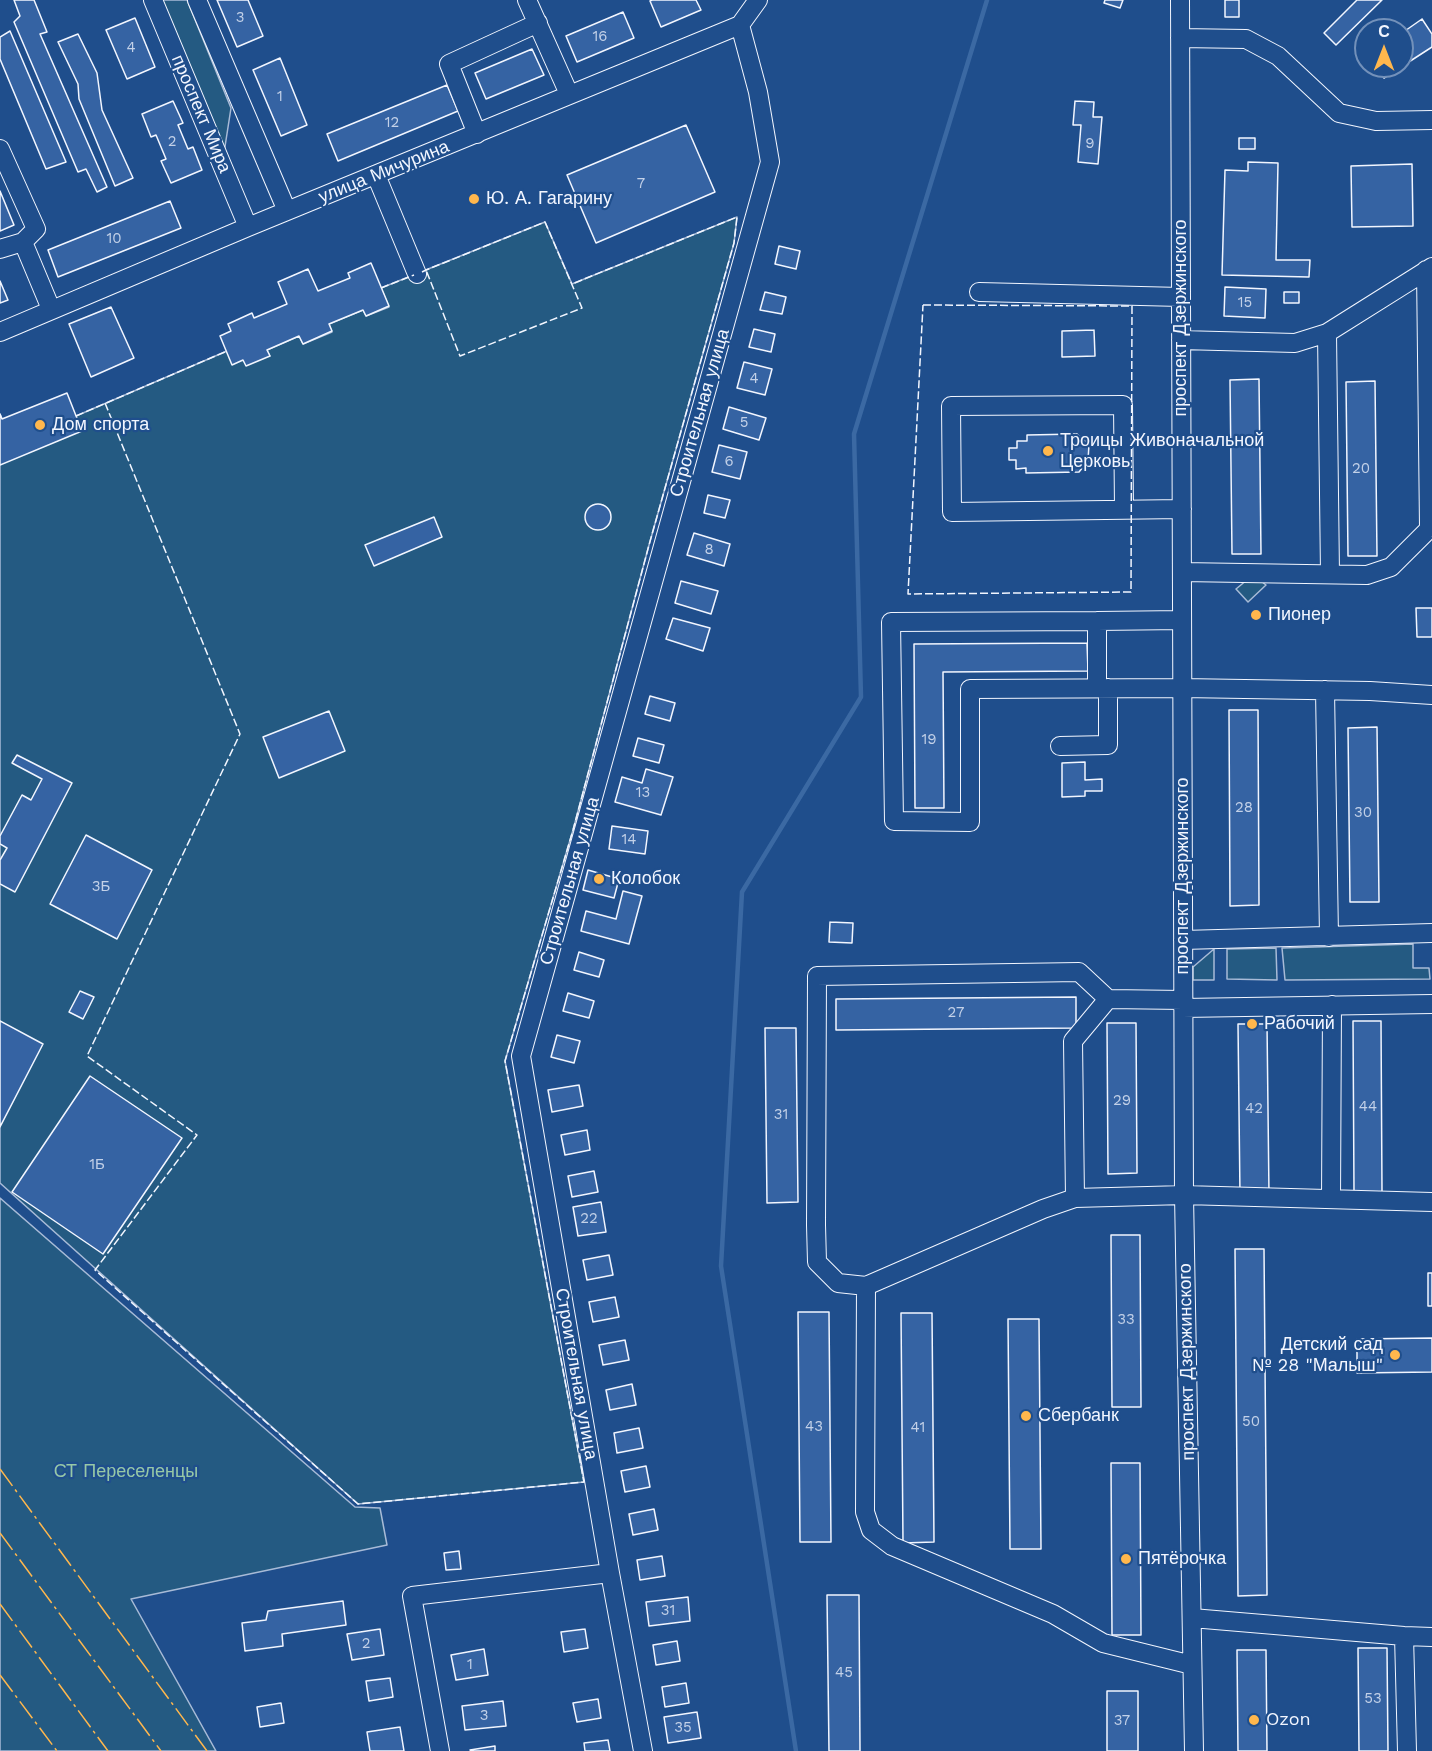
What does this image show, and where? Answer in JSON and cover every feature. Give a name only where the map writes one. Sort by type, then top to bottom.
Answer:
[{"type":"street","name":"проспект Мира","points":[[153,0],[248,227]]},
{"type":"street","points":[[197,0],[287,211]]},
{"type":"street","points":[[527,0],[569,94]]},
{"type":"street","points":[[740,25],[758,0]]},
{"type":"street","name":"проспект Дзержинского","points":[[1180,0],[1184,1195],[1194,1751]]},
{"type":"street","points":[[477,134],[449,64],[538,23]]},
{"type":"street","name":"улица Мичурина","points":[[0,332],[248,227],[740,25]]},
{"type":"street","name":"Строительная улица","points":[[643,1751],[610,1573],[522,1056],[770,162],[758,92],[740,25]]},
{"type":"street","points":[[1180,38],[1246,39],[1278,56],[1339,113],[1376,121],[1432,120]]},
{"type":"street","points":[[0,149],[36,229],[23,242],[0,249]]},
{"type":"street","points":[[376,175],[417,274]]},
{"type":"street","points":[[23,242],[51,309]]},
{"type":"street","points":[[1181,340],[1295,343],[1327,333],[1429,268]]},
{"type":"street","points":[[1182,572],[1367,575],[1391,567],[1419,541],[1430,527],[1429,268]]},
{"type":"street","points":[[979,292],[1181,297]]},
{"type":"street","points":[[1327,333],[1330,574]]},
{"type":"street","points":[[1124,509],[1123,405],[951,406],[952,512],[1182,509]]},
{"type":"street","points":[[1182,620],[891,622],[894,820],[970,822],[970,690],[1182,688],[1325,690],[1432,695]]},
{"type":"street","points":[[1060,746],[1108,745],[1097,621]]},
{"type":"street","points":[[1325,690],[1329,937]]},
{"type":"street","points":[[1183,940],[1432,933]]},
{"type":"street","points":[[1432,1004],[1183,1004],[1108,999],[1079,972],[817,976],[816,1226],[818,1262],[838,1283],[866,1286],[1043,1209],[1075,1198],[1184,1195],[1432,1203]]},
{"type":"street","points":[[1075,1198],[1073,1041],[1108,999]]},
{"type":"street","points":[[1331,1199],[1332,1005]]},
{"type":"street","points":[[866,1286],[865,1512],[871,1530],[892,1546],[1053,1614],[1102,1643],[1192,1665]]},
{"type":"street","points":[[440,1751],[412,1596],[610,1573]]},
{"type":"street","points":[[1192,1618],[1432,1637]]},
{"type":"street","points":[[1404,1636],[1407,1751]]},
{"type":"green space","points":[[160,0],[187,0],[231,108],[224,153]]},
{"type":"green space","points":[[737,217],[734,243],[649,545],[573,830],[505,1061],[584,1482],[358,1504],[0,1183],[0,414],[2,419],[76,416],[227,351],[243,360],[270,356],[267,350],[299,336],[303,344],[332,332],[329,324],[363,310],[366,316],[389,307],[381,288],[545,222],[572,284]]},
{"type":"green space","points":[[1253,575],[1266,585],[1248,602],[1236,589]]},
{"type":"green space","points":[[1413,944],[1413,968],[1429,968],[1430,979],[1285,980],[1282,948]]},
{"type":"green space","points":[[1276,948],[1277,980],[1227,979],[1227,949]]},
{"type":"green space","points":[[1214,949],[1214,980],[1193,980],[1193,967]]},
{"type":"green space","name":"СТ Переселенцы","points":[[0,1198],[355,1507],[380,1508],[387,1545],[131,1599],[216,1751],[0,1751]]},
{"type":"building","points":[[14,0],[34,0],[47,32],[40,34],[107,187],[97,192],[86,169],[78,172],[14,22],[20,16]]},
{"type":"building","points":[[217,0],[248,0],[263,36],[237,47]]},
{"type":"building","points":[[696,0],[701,10],[661,27],[650,1]]},
{"type":"building","points":[[1105,0],[1123,0],[1120,8],[1104,3]]},
{"type":"building","points":[[1225,0],[1239,0],[1239,17],[1225,17]]},
{"type":"building","points":[[1357,0],[1382,0],[1364,18],[1354,18],[1354,27],[1336,45],[1324,33]]},
{"type":"building","points":[[623,12],[634,38],[577,62],[566,36]]},
{"type":"building","points":[[135,18],[155,67],[127,79],[106,30]]},
{"type":"building","points":[[1422,19],[1432,34],[1432,47],[1414,59],[1414,25]]},
{"type":"building","points":[[10,31],[66,162],[46,169],[0,59],[0,37]]},
{"type":"building","points":[[78,34],[97,73],[102,110],[133,178],[115,186],[79,99],[78,84],[58,42]]},
{"type":"building","points":[[532,49],[544,75],[486,99],[475,73]]},
{"type":"building","points":[[280,58],[307,125],[281,136],[253,70]]},
{"type":"building","points":[[447,85],[458,111],[338,161],[327,134]]},
{"type":"building","points":[[173,101],[183,123],[178,125],[188,149],[193,147],[202,170],[171,183],[161,161],[166,159],[156,135],[151,137],[142,114]]},
{"type":"building","points":[[1075,101],[1094,102],[1093,117],[1102,117],[1098,164],[1078,162],[1081,125],[1073,125]]},
{"type":"building","points":[[686,125],[715,192],[596,243],[567,175]]},
{"type":"building","points":[[1239,138],[1255,138],[1255,149],[1239,149]]},
{"type":"building","points":[[1248,162],[1278,163],[1276,260],[1310,260],[1309,277],[1222,275],[1225,170],[1248,171]]},
{"type":"building","points":[[1412,164],[1413,226],[1352,227],[1351,166]]},
{"type":"building","points":[[0,191],[14,225],[0,231]]},
{"type":"building","points":[[170,201],[181,228],[58,277],[48,250]]},
{"type":"building","points":[[779,246],[800,251],[796,269],[775,264]]},
{"type":"building","points":[[371,263],[389,306],[366,316],[363,310],[329,324],[332,331],[303,344],[299,336],[267,350],[270,356],[246,366],[243,360],[232,365],[220,336],[231,331],[228,324],[252,313],[254,318],[287,304],[278,282],[308,269],[318,291],[350,278],[348,273]]},
{"type":"building","points":[[0,281],[8,300],[0,303]]},
{"type":"building","points":[[1225,287],[1266,289],[1265,318],[1224,316]]},
{"type":"building","points":[[765,292],[786,297],[782,314],[760,310]]},
{"type":"building","points":[[1284,292],[1299,292],[1299,303],[1284,303]]},
{"type":"building","points":[[111,307],[134,358],[91,377],[69,324]]},
{"type":"building","points":[[754,329],[775,334],[771,352],[749,347]]},
{"type":"building","points":[[1094,330],[1095,356],[1062,357],[1062,331]]},
{"type":"building","points":[[744,362],[772,369],[765,395],[737,388]]},
{"type":"building","points":[[1259,379],[1261,554],[1232,554],[1230,380]]},
{"type":"building","points":[[1375,381],[1377,556],[1348,556],[1346,382]]},
{"type":"building","name":"Дом спорта","points":[[67,393],[82,431],[0,465],[0,414],[2,419]]},
{"type":"building","points":[[729,407],[766,418],[759,440],[723,429]]},
{"type":"building","name":"Троицы Живоначальной Церковь","points":[[1077,434],[1089,444],[1088,461],[1079,472],[1026,473],[1026,468],[1016,469],[1016,460],[1009,460],[1009,448],[1017,448],[1017,441],[1027,441],[1027,435]]},
{"type":"building","points":[[719,445],[747,452],[740,479],[712,472]]},
{"type":"building","points":[[708,495],[730,500],[725,518],[704,513]]},
{"type":"building","points":[[598,504],[607,508],[611,517],[607,526],[598,530],[589,526],[585,517],[589,508]]},
{"type":"building","points":[[434,517],[442,537],[374,566],[365,545]]},
{"type":"building","points":[[694,533],[730,544],[724,566],[687,555]]},
{"type":"building","points":[[681,581],[718,591],[711,614],[675,603]]},
{"type":"building","points":[[1416,608],[1432,608],[1432,637],[1417,637]]},
{"type":"building","points":[[673,618],[710,628],[703,651],[666,639]]},
{"type":"building","points":[[1087,643],[1088,671],[943,672],[944,808],[915,808],[914,644]]},
{"type":"building","points":[[650,696],[675,703],[670,721],[645,714]]},
{"type":"building","points":[[1229,710],[1258,710],[1259,905],[1230,906]]},
{"type":"building","points":[[329,711],[345,751],[279,778],[263,737]]},
{"type":"building","points":[[1377,727],[1379,902],[1350,902],[1348,728]]},
{"type":"building","points":[[638,738],[664,745],[659,763],[633,756]]},
{"type":"building","points":[[17,755],[72,783],[15,892],[0,884],[0,860],[7,848],[0,844],[0,836],[22,795],[31,800],[42,779],[12,763]]},
{"type":"building","points":[[1085,762],[1085,780],[1102,779],[1102,791],[1085,791],[1085,796],[1062,797],[1062,763]]},
{"type":"building","points":[[646,769],[673,777],[661,815],[615,802],[622,777],[642,783]]},
{"type":"building","points":[[612,826],[648,831],[645,854],[609,849]]},
{"type":"building","points":[[86,835],[152,870],[117,939],[50,904]]},
{"type":"building","points":[[588,870],[619,879],[614,898],[583,890]]},
{"type":"building","points":[[623,891],[642,896],[629,944],[581,931],[586,911],[616,919]]},
{"type":"building","points":[[830,922],[853,923],[852,943],[829,942]]},
{"type":"building","points":[[579,952],[604,960],[599,977],[574,970]]},
{"type":"building","points":[[80,991],[94,997],[83,1019],[69,1012]]},
{"type":"building","points":[[568,993],[594,1001],[589,1018],[563,1011]]},
{"type":"building","points":[[1076,997],[1076,1028],[836,1030],[836,999]]},
{"type":"building","points":[[0,1021],[43,1044],[0,1127]]},
{"type":"building","points":[[1353,1021],[1381,1021],[1382,1193],[1354,1193]]},
{"type":"building","points":[[1107,1023],[1136,1023],[1137,1173],[1108,1174]]},
{"type":"building","points":[[1238,1024],[1267,1024],[1269,1195],[1240,1196]]},
{"type":"building","points":[[765,1028],[796,1028],[798,1202],[767,1203]]},
{"type":"building","points":[[557,1035],[580,1041],[574,1063],[551,1057]]},
{"type":"building","points":[[90,1076],[182,1138],[103,1254],[12,1192]]},
{"type":"building","points":[[579,1085],[583,1106],[552,1112],[548,1090]]},
{"type":"building","points":[[587,1130],[590,1150],[565,1155],[561,1135]]},
{"type":"building","points":[[594,1171],[598,1192],[572,1197],[568,1176]]},
{"type":"building","points":[[601,1202],[606,1232],[578,1236],[573,1207]]},
{"type":"building","points":[[1111,1235],[1140,1235],[1141,1407],[1112,1407]]},
{"type":"building","points":[[1235,1249],[1264,1249],[1267,1595],[1238,1596]]},
{"type":"building","points":[[609,1255],[613,1275],[587,1280],[583,1260]]},
{"type":"building","name":"Детский сад № 28 \"Малыш\"","points":[[1428,1273],[1432,1273],[1432,1306],[1428,1306]]},
{"type":"building","points":[[615,1297],[619,1317],[593,1322],[589,1302]]},
{"type":"building","points":[[798,1312],[829,1312],[831,1542],[800,1542]]},
{"type":"building","points":[[901,1313],[932,1313],[934,1542],[903,1543]]},
{"type":"building","points":[[1008,1319],[1039,1319],[1041,1549],[1010,1549]]},
{"type":"building","name":"Детский сад № 28 \"Малыш\"","points":[[1432,1338],[1432,1372],[1357,1373],[1357,1339]]},
{"type":"building","points":[[625,1340],[629,1360],[603,1365],[599,1345]]},
{"type":"building","points":[[632,1384],[636,1405],[610,1410],[606,1390]]},
{"type":"building","points":[[639,1428],[643,1448],[617,1453],[614,1433]]},
{"type":"building","points":[[1111,1463],[1140,1463],[1141,1635],[1112,1635]]},
{"type":"building","points":[[646,1466],[650,1487],[625,1492],[621,1471]]},
{"type":"building","points":[[654,1509],[658,1530],[633,1535],[629,1514]]},
{"type":"building","points":[[459,1551],[461,1569],[446,1570],[444,1553]]},
{"type":"building","points":[[662,1556],[665,1576],[640,1580],[637,1560]]},
{"type":"building","points":[[827,1595],[859,1595],[860,1751],[829,1751]]},
{"type":"building","points":[[688,1597],[690,1621],[649,1626],[646,1602]]},
{"type":"building","points":[[343,1601],[346,1625],[282,1634],[283,1646],[245,1651],[242,1623],[266,1620],[268,1611]]},
{"type":"building","points":[[380,1629],[384,1655],[352,1660],[347,1634]]},
{"type":"building","points":[[585,1629],[588,1648],[564,1652],[561,1632]]},
{"type":"building","points":[[677,1641],[680,1661],[656,1665],[653,1645]]},
{"type":"building","points":[[1358,1648],[1387,1648],[1388,1751],[1359,1751]]},
{"type":"building","points":[[484,1649],[488,1675],[456,1680],[451,1655]]},
{"type":"building","points":[[1237,1650],[1266,1650],[1267,1751],[1238,1751]]},
{"type":"building","points":[[390,1678],[393,1697],[369,1701],[366,1681]]},
{"type":"building","points":[[686,1683],[689,1703],[665,1707],[662,1687]]},
{"type":"building","points":[[1107,1691],[1138,1691],[1138,1751],[1107,1751]]},
{"type":"building","points":[[598,1699],[601,1718],[577,1722],[573,1703]]},
{"type":"building","points":[[503,1701],[506,1726],[465,1730],[462,1706]]},
{"type":"building","points":[[281,1703],[284,1723],[260,1727],[257,1707]]},
{"type":"building","points":[[697,1712],[701,1738],[668,1743],[664,1717]]},
{"type":"building","points":[[400,1727],[404,1751],[370,1751],[367,1732]]},
{"type":"building","points":[[608,1740],[610,1751],[585,1751],[584,1743]]},
{"type":"building","points":[[495,1746],[495,1751],[470,1750]]},
{"type":"waterway","points":[[796,1751],[721,1266],[742,892],[861,697],[854,434],[987,0]]},
{"type":"fence","points":[[105,403],[240,734],[87,1056],[197,1135],[95,1270],[358,1504],[584,1482],[505,1061],[573,830],[649,545],[734,243],[737,217],[572,284]]},
{"type":"fence","points":[[422,272],[426,270],[545,222],[582,308],[460,356],[426,270]]},
{"type":"fence","points":[[381,288],[414,275]]},
{"type":"fence","points":[[923,305],[1132,306],[1131,592],[908,594],[923,305]]},
{"type":"fence","points":[[76,416],[227,351]]},
{"type":"power","points":[[0,1469],[207,1751]]},
{"type":"power","points":[[0,1533],[161,1751]]},
{"type":"power","points":[[0,1604],[108,1751]]},
{"type":"power","points":[[0,1675],[57,1751]]},
{"type":"place","name":"Ю. А. Гагарину","points":[[474,199]]},
{"type":"place","name":"Дом спорта","points":[[40,425]]},
{"type":"place","name":"Троицы Живоначальной Церковь","points":[[1048,451]]},
{"type":"place","name":"Пионер","points":[[1256,615]]},
{"type":"place","name":"Колобок","points":[[599,879]]},
{"type":"place","name":"Рабочий","points":[[1252,1024]]},
{"type":"place","name":"Детский сад № 28 \"Малыш\"","points":[[1395,1355]]},
{"type":"place","name":"Сбербанк","points":[[1026,1416]]},
{"type":"place","name":"Пятёрочка","points":[[1126,1559]]},
{"type":"place","name":"Ozon","points":[[1254,1720]]}]
